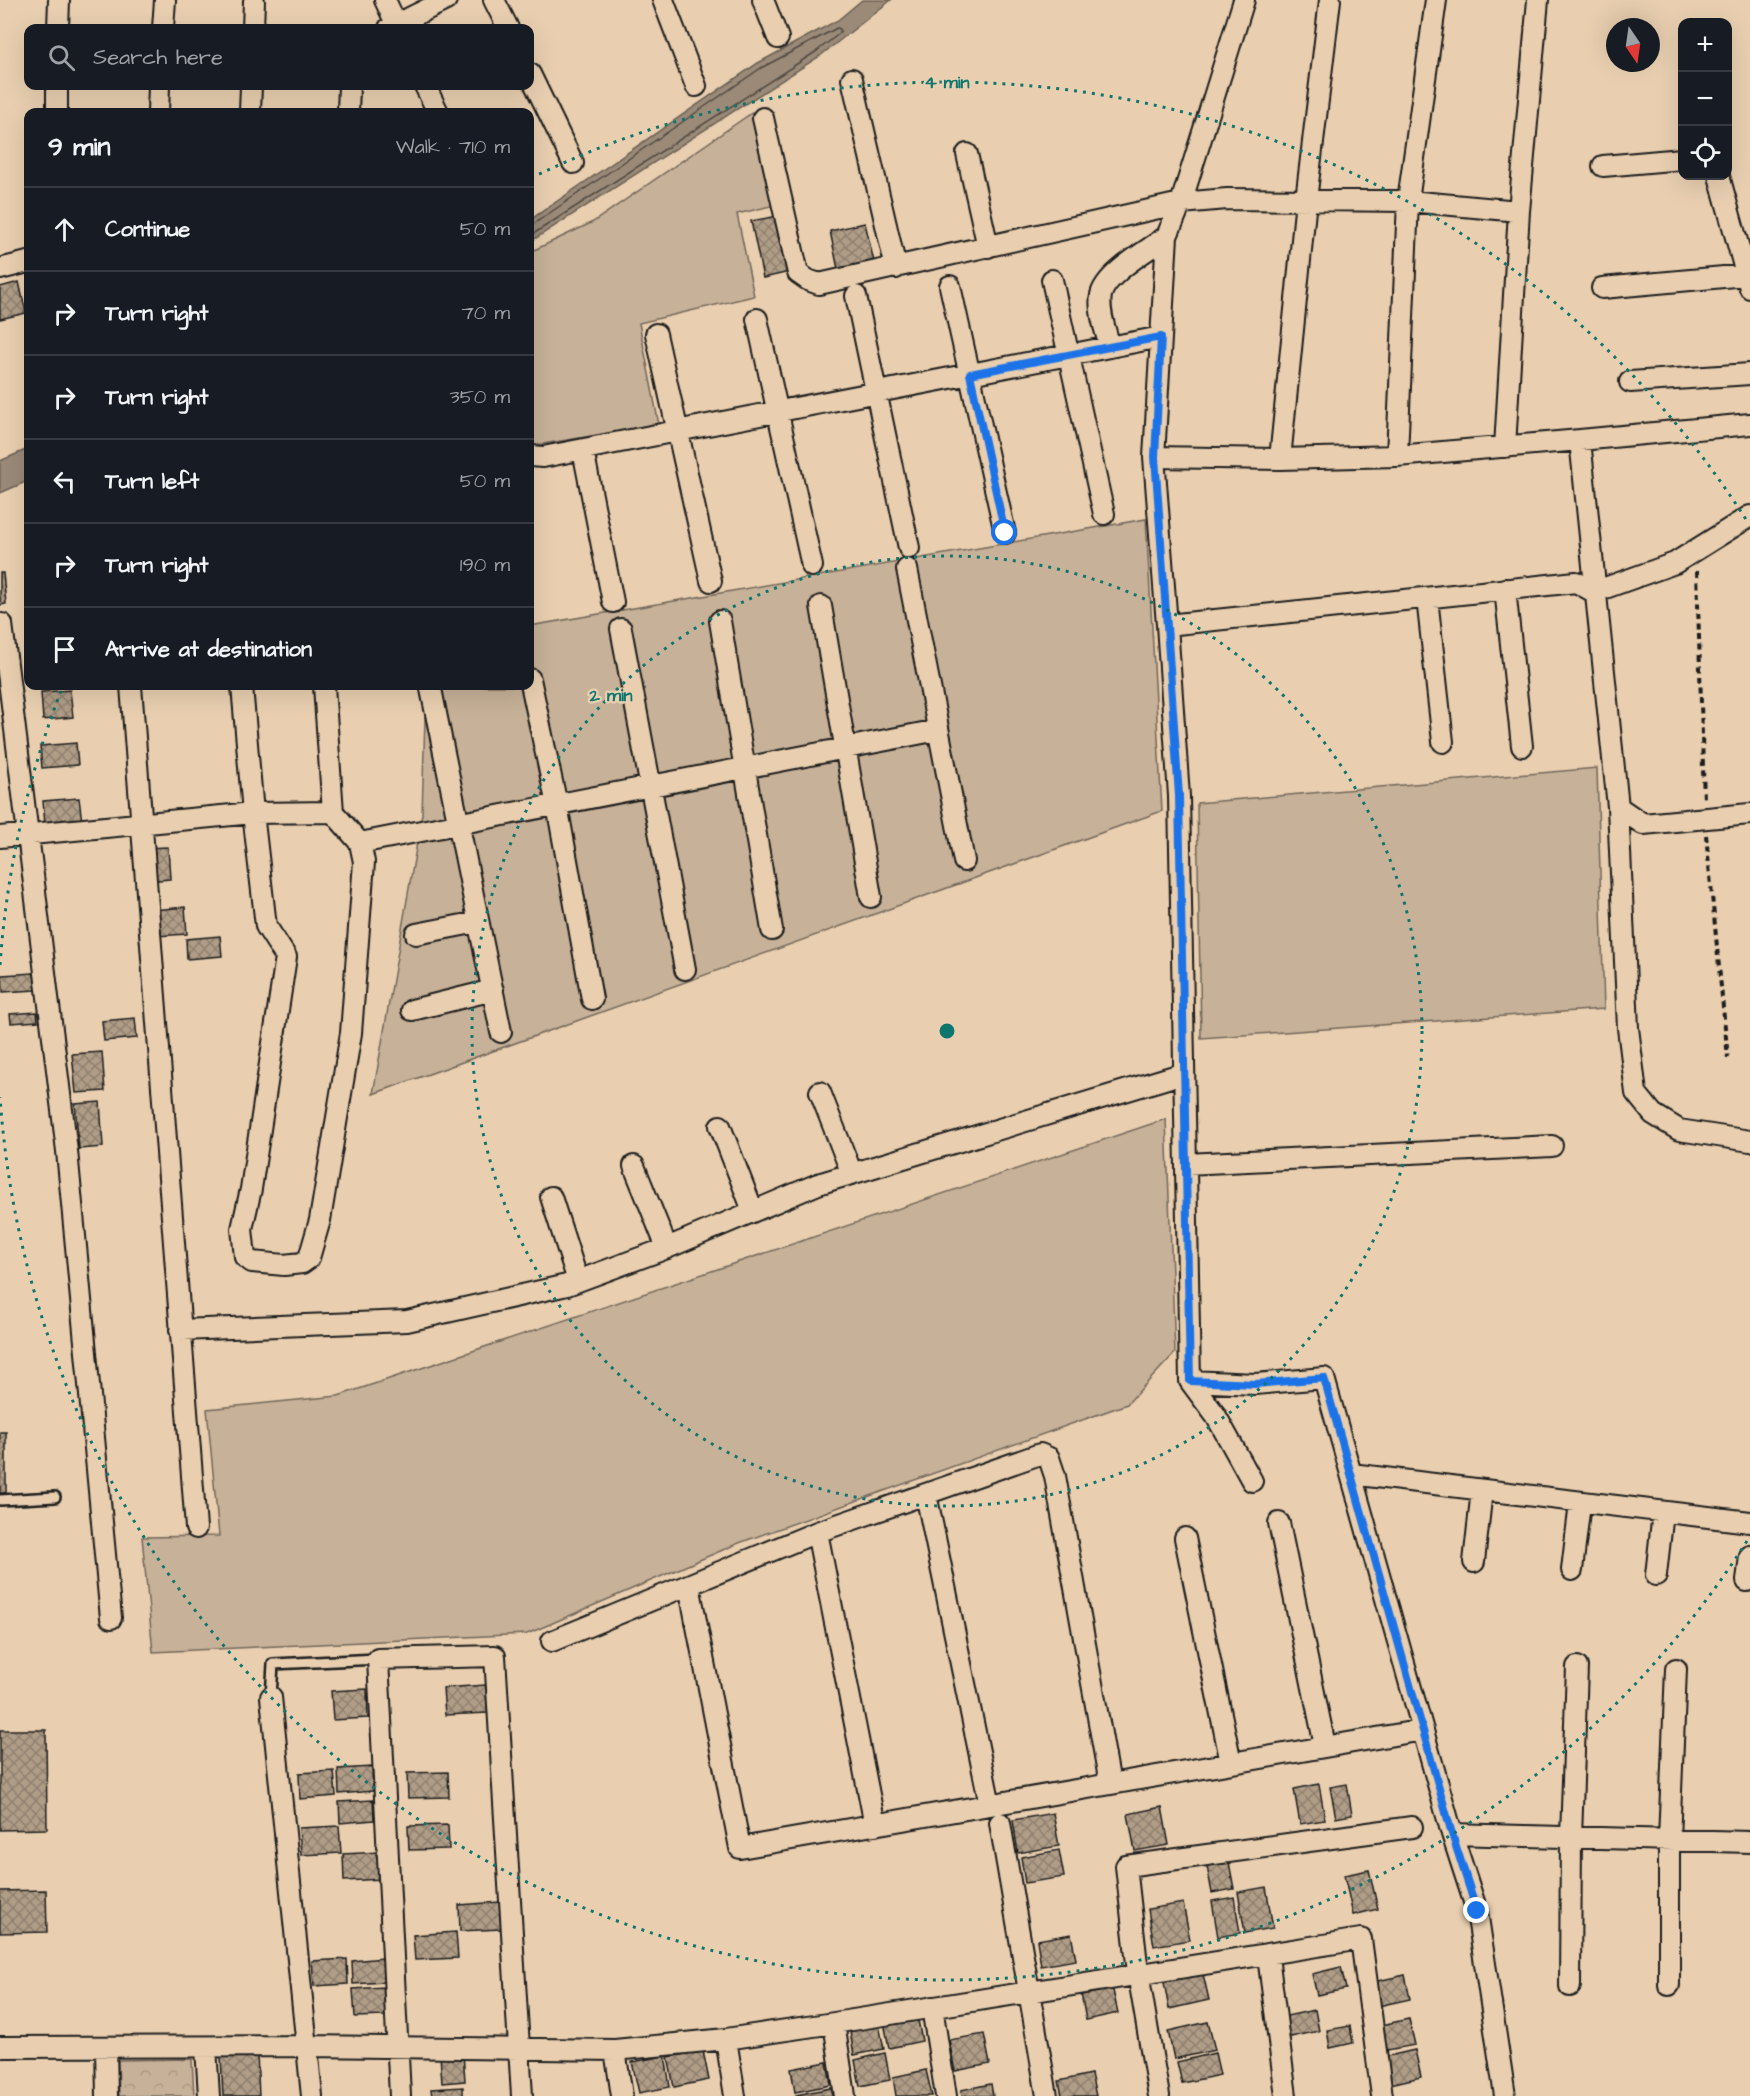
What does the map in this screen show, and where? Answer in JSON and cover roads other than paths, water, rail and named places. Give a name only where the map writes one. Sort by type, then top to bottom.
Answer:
[{"type":"street","points":[[58,24],[59,0]]},
{"type":"street","points":[[163,24],[165,0]]},
{"type":"street","points":[[385,0],[393,24]]},
{"type":"street","points":[[400,24],[446,0]]},
{"type":"street","points":[[494,0],[506,24]]},
{"type":"street","points":[[663,0],[696,86]]},
{"type":"street","points":[[763,0],[778,38]]},
{"type":"street","points":[[1244,0],[1181,203],[1167,236],[1155,457],[1179,796],[1190,1381],[1216,1416],[1252,1481]]},
{"type":"street","points":[[1280,459],[1306,200],[1330,0]]},
{"type":"street","points":[[1397,456],[1408,201],[1436,0]]},
{"type":"street","points":[[1505,447],[1519,211],[1538,0]]},
{"type":"street","points":[[253,24],[254,1]]},
{"type":"street","points":[[852,79],[896,268]]},
{"type":"street","points":[[534,82],[573,163]]},
{"type":"street","points":[[57,90],[57,108]]},
{"type":"street","points":[[158,108],[159,90]]},
{"type":"street","points":[[250,108],[251,90]]},
{"type":"street","points":[[348,108],[349,90]]},
{"type":"street","points":[[427,90],[436,108]]},
{"type":"street","points":[[763,118],[798,273],[819,284],[1181,203],[1227,200],[1408,201],[1519,211]]},
{"type":"street","points":[[967,154],[988,247]]},
{"type":"street","points":[[1603,166],[1678,159]]},
{"type":"street","points":[[1602,288],[1748,282],[1720,180]]},
{"type":"street","points":[[1110,347],[1103,320],[1101,295],[1112,276],[1167,236]]},
{"type":"street","points":[[0,269],[24,263]]},
{"type":"street","points":[[1052,280],[1104,514]]},
{"type":"street","points":[[950,286],[1005,533]]},
{"type":"street","points":[[856,296],[909,548]]},
{"type":"street","points":[[757,319],[812,566]]},
{"type":"street","points":[[656,334],[711,581]]},
{"type":"street","points":[[534,456],[543,457],[583,450],[1161,337]]},
{"type":"street","points":[[1630,382],[1750,374]]},
{"type":"street","points":[[1155,457],[1280,459],[1397,456],[1750,424]]},
{"type":"street","points":[[1580,440],[1618,807],[1628,1028],[1636,1093],[1653,1114],[1679,1130],[1750,1141]]},
{"type":"street","points":[[583,450],[613,602]]},
{"type":"street","points":[[1167,625],[1576,582],[1594,592],[1675,563],[1750,516]]},
{"type":"street","points":[[907,569],[964,861]]},
{"type":"street","points":[[1505,590],[1522,746]]},
{"type":"street","points":[[1427,598],[1443,742]]},
{"type":"street","points":[[821,606],[871,897]]},
{"type":"street","points":[[720,621],[772,930]]},
{"type":"street","points":[[2,624],[67,1151],[111,1618]]},
{"type":"street","points":[[621,629],[685,969]]},
{"type":"street","points":[[131,690],[196,1528]]},
{"type":"street","points":[[242,690],[266,926],[286,957],[242,1229],[245,1257],[252,1262],[274,1265],[302,1263],[309,1258],[320,1220],[351,1033],[364,862],[360,843],[333,812],[324,690]]},
{"type":"street","points":[[430,690],[501,1032]]},
{"type":"street","points":[[532,690],[557,805],[592,999]]},
{"type":"street","points":[[360,843],[938,730]]},
{"type":"street","points":[[1618,807],[1643,824],[1750,814]]},
{"type":"street","points":[[0,837],[253,813],[333,812]]},
{"type":"street","points":[[416,934],[478,922]]},
{"type":"street","points":[[412,1010],[493,990]]},
{"type":"street","points":[[180,1330],[407,1322],[578,1281],[667,1248],[818,1184],[1184,1073]]},
{"type":"street","points":[[820,1092],[852,1174]]},
{"type":"street","points":[[720,1126],[753,1211]]},
{"type":"street","points":[[1186,1164],[1552,1146]]},
{"type":"street","points":[[634,1166],[667,1248]]},
{"type":"street","points":[[551,1197],[578,1281]]},
{"type":"street","points":[[1190,1381],[1255,1384],[1324,1378],[1452,1834],[1477,1911],[1505,2096]]},
{"type":"street","points":[[552,1641],[817,1532],[1040,1454],[1049,1458],[1055,1476],[1110,1784]]},
{"type":"street","points":[[1351,1474],[1750,1522]]},
{"type":"street","points":[[1474,1562],[1482,1490]]},
{"type":"street","points":[[926,1494],[990,1805]]},
{"type":"street","points":[[1572,1570],[1580,1503]]},
{"type":"street","points":[[1656,1575],[1663,1512]]},
{"type":"street","points":[[1280,1523],[1325,1746]]},
{"type":"street","points":[[817,1532],[875,1825]]},
{"type":"street","points":[[1185,1538],[1231,1763]]},
{"type":"street","points":[[1746,1581],[1750,1556]]},
{"type":"street","points":[[689,1585],[740,1848],[1423,1730]]},
{"type":"street","points":[[400,2096],[378,1659],[495,1656],[522,2096]]},
{"type":"street","points":[[1570,1986],[1571,1837],[1577,1666]]},
{"type":"street","points":[[1669,1985],[1669,1840],[1676,1669]]},
{"type":"street","points":[[271,1697],[312,2096]]},
{"type":"street","points":[[1000,1822],[1047,2096]]},
{"type":"street","points":[[1159,2096],[1138,1973],[1126,1866],[1412,1827]]},
{"type":"street","points":[[1452,1834],[1750,1842]]},
{"type":"street","points":[[0,2047],[308,2046],[615,2050],[726,2039],[834,2023],[1138,1973],[1268,1956],[1361,1939],[1382,2096]]},
{"type":"street","points":[[1268,1956],[1286,2096]]},
{"type":"street","points":[[932,2007],[946,2096]]},
{"type":"street","points":[[834,2023],[845,2096]]},
{"type":"street","points":[[726,2039],[735,2096]]},
{"type":"street","points":[[106,2047],[107,2096]]},
{"type":"street","points":[[206,2048],[209,2096]]},
{"type":"street","points":[[615,2050],[622,2096]]},
{"type":"lane","points":[[0,1500],[55,1497]]},
{"type":"lane","points":[[271,1697],[273,1664],[378,1659]]},
{"type":"water","points":[[862,0],[891,0],[820,56],[534,239],[534,217],[758,63],[838,20]]},
{"type":"water","points":[[24,451],[24,483],[0,493],[0,461]]}]
